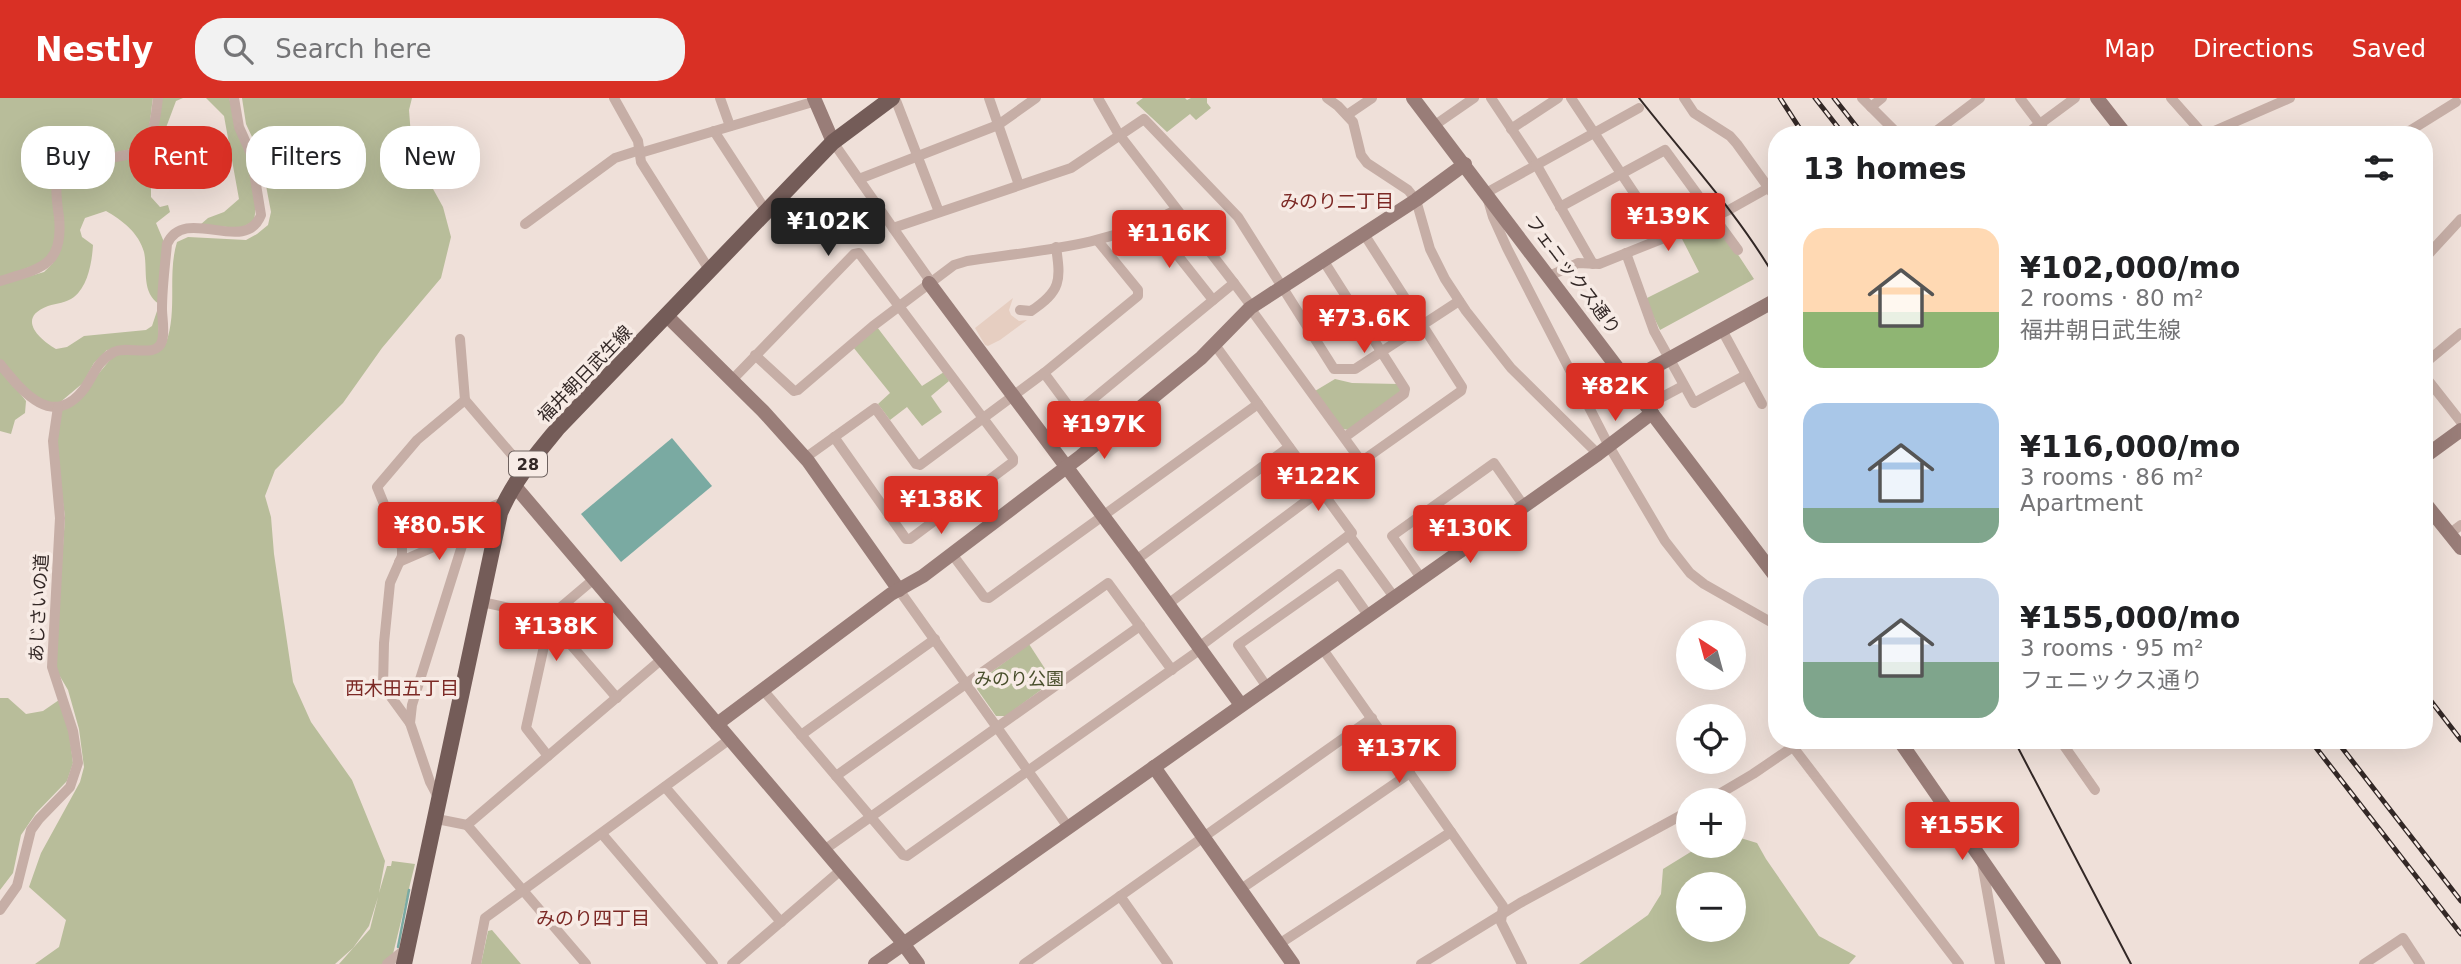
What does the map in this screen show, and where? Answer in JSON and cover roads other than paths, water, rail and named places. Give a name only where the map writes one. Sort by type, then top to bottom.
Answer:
[{"type":"main road","name":"福井朝日武生線","points":[[404,964],[500,513],[514,485],[558,428],[833,142],[894,98]]},
{"type":"street","points":[[0,281],[36,271],[52,258],[61,236],[57,178],[71,165],[138,151],[153,133],[158,98]]},
{"type":"street","points":[[0,364],[31,399],[45,406],[58,407],[81,392],[97,364],[108,355],[122,349],[151,351],[160,345],[163,337],[162,306],[167,244],[173,235],[181,229],[191,227],[242,231],[260,219],[261,202],[251,154],[239,127],[234,98]]},
{"type":"street","points":[[614,98],[638,141],[641,162],[710,271]]},
{"type":"street","points":[[720,98],[730,126]]},
{"type":"street","points":[[894,98],[939,212]]},
{"type":"street","points":[[989,98],[1019,185]]},
{"type":"street","points":[[859,179],[998,125],[1036,98]]},
{"type":"street","points":[[1098,98],[1120,136],[1234,283],[1361,461]]},
{"type":"street","points":[[1327,98],[1347,115],[1356,129],[1361,155],[1367,163],[1408,190],[1416,201],[1430,249],[1459,301],[1511,368],[1603,450]]},
{"type":"street","points":[[1347,115],[1372,98]]},
{"type":"street","name":"フェニックス通り","points":[[1413,98],[1768,566]]},
{"type":"street","points":[[1435,125],[1474,98]]},
{"type":"street","points":[[1491,98],[1535,164],[1593,264]]},
{"type":"street","points":[[1511,129],[1558,98]]},
{"type":"street","points":[[1571,98],[1664,238]]},
{"type":"street","points":[[1549,276],[1578,263],[1599,264],[1664,238],[1727,211],[1768,188],[1730,136],[1694,113],[1684,98]]},
{"type":"street","points":[[1862,98],[1890,126]]},
{"type":"street","points":[[1871,107],[1882,98]]},
{"type":"street","points":[[1943,126],[1980,98]]},
{"type":"street","points":[[2020,98],[2042,126]]},
{"type":"street","points":[[2036,126],[2075,98]]},
{"type":"street","points":[[2097,98],[2119,126]]},
{"type":"street","points":[[2171,98],[2197,126]]},
{"type":"street","points":[[2226,126],[2290,98]]},
{"type":"street","points":[[526,224],[615,158],[815,100],[833,142],[930,283],[1241,705]]},
{"type":"street","points":[[2418,126],[2457,103]]},
{"type":"street","points":[[1639,108],[1486,193],[1493,218],[1603,450],[1690,573],[1704,584],[1768,620]]},
{"type":"street","points":[[893,228],[1071,168],[1144,119],[1238,217],[1334,369],[1354,369],[1459,301]]},
{"type":"street","points":[[714,131],[766,211]]},
{"type":"street","points":[[1560,207],[1665,150],[1738,250]]},
{"type":"street","points":[[717,724],[899,590],[923,576],[1067,467],[1215,345],[1251,307],[1416,201],[1465,164]]},
{"type":"street","points":[[755,355],[794,390],[798,390],[899,306],[954,265],[1098,241],[1152,223],[1176,210]]},
{"type":"street","points":[[2433,249],[2461,219]]},
{"type":"street","points":[[1152,223],[1213,300]]},
{"type":"street","points":[[1168,604],[1321,490],[1461,391],[1462,387],[1364,234]]},
{"type":"street","points":[[805,458],[875,408],[916,464],[920,465],[1044,373],[1138,296],[1138,290],[1098,241]]},
{"type":"street","points":[[1020,310],[1031,311],[1051,296],[1057,287],[1060,273],[1056,247]]},
{"type":"street","points":[[1626,253],[1654,331],[1694,403],[1746,375]]},
{"type":"street","points":[[732,380],[854,254],[862,255],[984,417],[1013,458],[1013,462],[910,540],[906,539],[834,437]]},
{"type":"street","points":[[1323,260],[1405,389],[1404,394],[1345,437]]},
{"type":"street","points":[[1044,373],[1073,412],[1076,412],[1234,283]]},
{"type":"street","points":[[1629,381],[1768,304]]},
{"type":"street","points":[[667,316],[805,458],[1068,827]]},
{"type":"street","points":[[1722,330],[1762,404]]},
{"type":"street","points":[[2433,356],[2461,333]]},
{"type":"street","points":[[460,339],[465,400],[524,469]]},
{"type":"street","points":[[762,690],[903,855],[907,856],[1172,670],[1352,533],[1215,345]]},
{"type":"street","points":[[875,964],[1603,450],[1649,409],[1683,386]]},
{"type":"street","points":[[2433,386],[2461,422]]},
{"type":"street","points":[[440,801],[430,782],[410,723],[383,686],[390,583],[402,548],[377,487],[417,440],[465,400]]},
{"type":"street","points":[[952,554],[984,597],[989,598],[1258,404]]},
{"type":"street","name":"あじさいの道","points":[[0,910],[17,886],[31,830],[70,787],[78,763],[73,731],[52,667],[60,518],[53,454],[58,407]]},
{"type":"street","points":[[2433,450],[2461,429]]},
{"type":"street","points":[[1136,560],[1289,447]]},
{"type":"street","points":[[1421,578],[1392,536],[1494,463],[1524,506]]},
{"type":"street","points":[[514,485],[904,944],[918,964]]},
{"type":"street","points":[[399,562],[466,533],[493,506],[505,501]]},
{"type":"street","points":[[2433,510],[2455,529],[2461,548]]},
{"type":"street","points":[[410,723],[412,705],[466,533]]},
{"type":"street","points":[[1349,535],[1394,597]]},
{"type":"street","points":[[1267,687],[1238,645],[1249,637],[1339,574],[1368,615]]},
{"type":"street","points":[[548,756],[526,728],[550,619],[593,579]]},
{"type":"street","points":[[836,776],[1108,583],[1172,670]]},
{"type":"street","points":[[482,602],[546,616],[617,698]]},
{"type":"street","points":[[824,850],[1140,626]]},
{"type":"street","points":[[801,735],[936,639]]},
{"type":"street","points":[[1322,648],[1503,906],[1501,922],[1522,964]]},
{"type":"street","points":[[467,825],[662,659]]},
{"type":"street","points":[[1024,964],[1036,960],[1120,896],[1371,719]]},
{"type":"street","points":[[476,964],[485,918],[730,739]]},
{"type":"street","points":[[1728,788],[1790,749]]},
{"type":"street","points":[[1795,749],[1959,964]]},
{"type":"street","points":[[1905,749],[2054,964]]},
{"type":"street","points":[[2066,749],[2095,790]]},
{"type":"street","points":[[1154,767],[1293,964]]},
{"type":"street","points":[[1241,889],[1409,773]]},
{"type":"street","points":[[665,787],[781,922]]},
{"type":"street","points":[[1421,964],[1503,914],[1676,818]]},
{"type":"street","points":[[436,819],[467,825],[586,964]]},
{"type":"street","points":[[1279,944],[1451,832]]},
{"type":"street","points":[[602,834],[713,964]]},
{"type":"street","points":[[1982,860],[2000,964]]},
{"type":"street","points":[[732,964],[841,870]]},
{"type":"street","points":[[1120,896],[1168,964]]},
{"type":"street","points":[[2364,964],[2403,938],[2420,964]]},
{"type":"street","points":[[387,964],[408,947]]},
{"type":"water","points":[[672,438],[712,486],[621,562],[581,514]]},
{"type":"waterway","points":[[398,947],[409,890]]},
{"type":"tram line","points":[[1639,98],[1745,231],[1768,266]]},
{"type":"tram line","points":[[2019,749],[2131,964]]},
{"type":"railway","points":[[1780,98],[1798,126]]},
{"type":"railway","points":[[1815,98],[1837,126]]},
{"type":"railway","points":[[1834,98],[1856,126]]},
{"type":"railway","points":[[2433,704],[2461,740]]},
{"type":"railway","points":[[2317,749],[2461,934]]},
{"type":"railway","points":[[2343,749],[2461,901]]},
{"type":"district","name":"みのり二丁目","points":[[1337,201]]},
{"type":"district","name":"西木田五丁目","points":[[402,688]]},
{"type":"district","name":"みのり四丁目","points":[[593,918]]},
{"type":"park label","name":"みのり公園","points":[[1019,679]]}]
